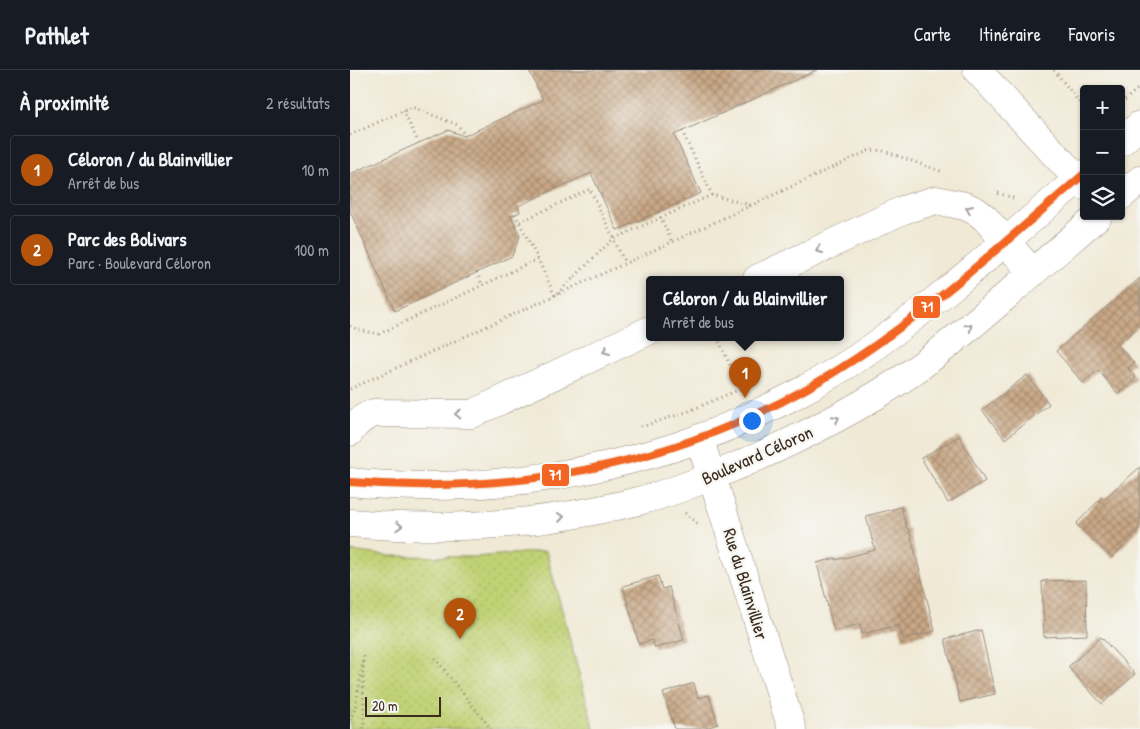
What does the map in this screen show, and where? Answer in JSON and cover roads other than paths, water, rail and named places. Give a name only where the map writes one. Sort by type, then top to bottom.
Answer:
[{"type":"street","points":[[977,70],[1080,178]]},
{"type":"street","points":[[1125,138],[1140,125]]},
{"type":"street","points":[[1125,193],[1140,180]]},
{"type":"street","points":[[350,482],[446,485],[528,480],[624,462],[680,446],[720,430],[774,405],[825,378],[865,353],[928,306],[1005,241],[1080,182]]},
{"type":"street","points":[[763,276],[903,210],[936,200],[965,206],[976,211],[985,218],[1033,273]]},
{"type":"street","name":"Boulevard Céloron","points":[[350,523],[449,527],[541,520],[633,502],[678,489],[712,476],[787,444],[841,417],[886,390],[928,361],[1093,220]]},
{"type":"street","points":[[350,432],[357,422],[374,413],[472,414],[646,332]]},
{"type":"street","name":"Rue du Blainvillier","points":[[699,438],[792,729]]},
{"type":"place","name":"Céloron / du Blainvillier","points":[[745,398]]},
{"type":"place","name":"Parc des Bolivars","points":[[460,639]]}]
